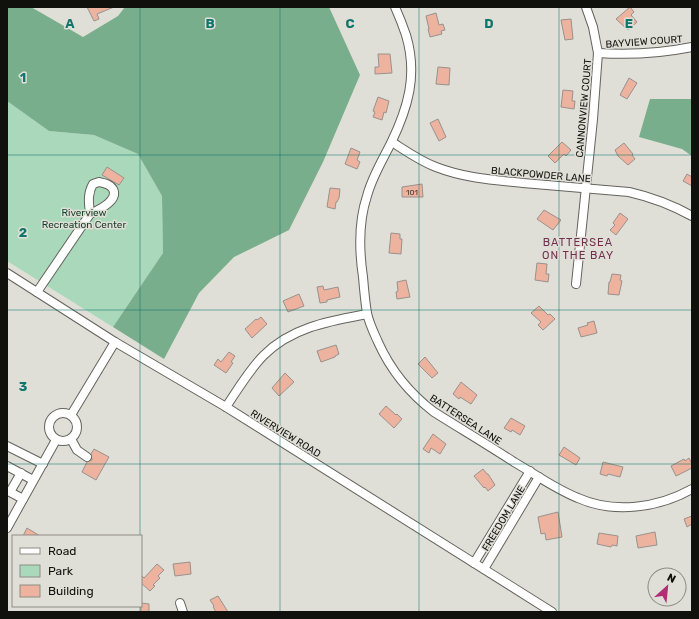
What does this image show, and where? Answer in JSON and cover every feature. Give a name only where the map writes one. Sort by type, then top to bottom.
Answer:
[{"type":"street","name":"BATTERSEA LANE","points":[[395,7],[409,45],[411,55],[411,82],[406,107],[392,142],[367,195],[362,218],[360,253],[367,314],[388,363],[403,384],[417,398],[441,416],[539,477],[578,498],[595,504],[617,507],[634,506],[658,503],[692,489]]},
{"type":"street","name":"CANNONVIEW COURT","points":[[576,284],[598,53],[593,27],[586,7]]},
{"type":"street","name":"BAYVIEW COURT","points":[[598,53],[612,54],[650,52],[692,47]]},
{"type":"street","name":"BLACKPOWDER LANE","points":[[392,142],[417,158],[451,172],[473,177],[499,180],[629,192],[645,195],[692,216]]},
{"type":"street","points":[[37,292],[90,214]]},
{"type":"street","name":"RIVERVIEW ROAD","points":[[7,273],[115,342],[226,407],[552,612]]},
{"type":"street","points":[[226,407],[263,355],[285,338],[306,328],[367,314]]},
{"type":"street","points":[[71,415],[115,342]]},
{"type":"street","points":[[59,413],[64,413],[71,415],[75,419],[77,427],[76,433],[71,439],[63,442],[56,440],[50,434],[48,430],[51,418],[59,413]]},
{"type":"street","points":[[71,439],[77,450],[87,457]]},
{"type":"street","points":[[7,528],[56,440]]},
{"type":"street","points":[[7,446],[42,464]]},
{"type":"street","points":[[7,466],[34,480]]},
{"type":"street","name":"FREEDOM LANE","points":[[474,563],[530,471]]},
{"type":"street","points":[[21,473],[9,491],[23,499]]},
{"type":"street","name":"FREEDOM LANE","points":[[484,570],[539,477]]},
{"type":"street","points":[[180,603],[183,612]]},
{"type":"green space","points":[[7,7],[31,7],[83,37],[118,16],[125,7],[329,7],[360,75],[323,162],[289,230],[234,257],[199,293],[164,359],[113,327],[163,253],[162,196],[138,154],[94,135],[49,131],[7,101]]},
{"type":"green space","points":[[650,99],[692,99],[692,156],[682,149],[639,137]]},
{"type":"green space","name":"Riverview Recreation Center","points":[[7,101],[49,131],[94,135],[138,154],[162,196],[163,253],[113,327],[7,261]]},
{"type":"building","points":[[87,7],[114,7],[97,14],[99,19],[94,21]]},
{"type":"building","points":[[630,7],[634,12],[631,15],[637,22],[628,30],[616,19]]},
{"type":"building","points":[[436,13],[439,25],[443,24],[445,30],[441,31],[442,34],[430,37],[426,16]]},
{"type":"building","points":[[571,19],[573,39],[565,40],[561,20]]},
{"type":"building","points":[[378,54],[390,54],[392,73],[375,74],[375,67],[379,67]]},
{"type":"building","points":[[438,67],[450,68],[449,85],[436,84]]},
{"type":"building","points":[[629,78],[637,83],[627,99],[620,95]]},
{"type":"building","points":[[563,90],[573,91],[572,101],[575,101],[574,109],[561,107]]},
{"type":"building","points":[[378,97],[389,101],[386,113],[384,112],[382,120],[373,117],[375,112],[373,111]]},
{"type":"building","points":[[438,119],[446,137],[439,141],[430,123]]},
{"type":"building","points":[[562,142],[571,150],[566,156],[564,154],[555,163],[548,156]]},
{"type":"building","points":[[624,143],[635,159],[628,165],[618,156],[615,150]]},
{"type":"building","points":[[351,148],[360,152],[357,160],[360,162],[357,169],[345,164]]},
{"type":"building","points":[[107,167],[124,178],[119,185],[102,175]]},
{"type":"building","points":[[687,174],[692,177],[692,186],[683,181]]},
{"type":"building","points":[[422,184],[423,197],[402,197],[402,187]]},
{"type":"building","points":[[330,188],[340,189],[339,198],[336,202],[335,209],[327,207]]},
{"type":"building","points":[[544,210],[561,220],[553,230],[537,219]]},
{"type":"building","points":[[620,213],[628,219],[616,235],[610,230],[615,225],[613,223]]},
{"type":"building","points":[[391,233],[400,234],[400,239],[402,239],[401,254],[389,253]]},
{"type":"building","points":[[537,263],[547,264],[546,274],[549,274],[548,282],[535,280]]},
{"type":"building","points":[[612,274],[621,275],[620,280],[622,281],[619,295],[608,294],[609,282]]},
{"type":"building","points":[[406,280],[410,297],[397,299],[397,282]]},
{"type":"building","points":[[323,286],[324,290],[338,287],[340,297],[320,303],[317,287]]},
{"type":"building","points":[[299,294],[304,306],[288,312],[283,301]]},
{"type":"building","points":[[539,306],[548,315],[550,314],[555,319],[543,330],[538,325],[541,322],[531,313]]},
{"type":"building","points":[[261,317],[267,324],[252,338],[245,329],[256,319],[257,320]]},
{"type":"building","points":[[594,321],[597,333],[581,337],[578,328],[588,325],[587,323]]},
{"type":"building","points":[[336,345],[339,354],[321,362],[317,351]]},
{"type":"building","points":[[229,352],[235,356],[231,362],[233,363],[226,373],[214,365],[218,359],[221,362]]},
{"type":"building","points":[[425,357],[438,373],[432,378],[418,364]]},
{"type":"building","points":[[285,373],[294,382],[279,396],[272,388]]},
{"type":"building","points":[[461,382],[477,395],[471,404],[460,397],[459,399],[453,394]]},
{"type":"building","points":[[386,406],[402,419],[394,428],[379,414]]},
{"type":"building","points":[[511,418],[525,426],[520,435],[512,430],[511,432],[504,428]]},
{"type":"building","points":[[433,434],[446,444],[440,454],[431,448],[429,453],[423,449]]},
{"type":"building","points":[[564,447],[580,458],[576,465],[559,455]]},
{"type":"building","points":[[94,449],[109,457],[96,480],[82,472],[87,462],[92,460],[91,454]]},
{"type":"building","points":[[689,458],[692,468],[676,476],[671,466]]},
{"type":"building","points":[[603,462],[623,467],[620,477],[600,474]]},
{"type":"building","points":[[483,469],[495,485],[488,491],[474,476]]},
{"type":"building","points":[[558,512],[562,537],[546,540],[545,533],[541,534],[538,517]]},
{"type":"building","points":[[692,516],[692,524],[687,527],[684,519]]},
{"type":"building","points":[[27,528],[38,535],[24,535]]},
{"type":"building","points":[[655,532],[657,545],[638,548],[636,536]]},
{"type":"building","points":[[599,533],[618,536],[617,546],[612,545],[611,547],[597,544]]},
{"type":"building","points":[[190,562],[191,574],[175,576],[173,564]]},
{"type":"building","points":[[157,564],[164,570],[158,576],[160,578],[153,585],[155,586],[150,591],[142,584],[142,576],[144,578]]},
{"type":"building","points":[[218,596],[228,612],[216,612],[210,600]]},
{"type":"building","points":[[142,603],[149,604],[149,612],[141,612]]},
{"type":"district","name":"BATTERSEA ON THE BAY","points":[[578,248]]}]
